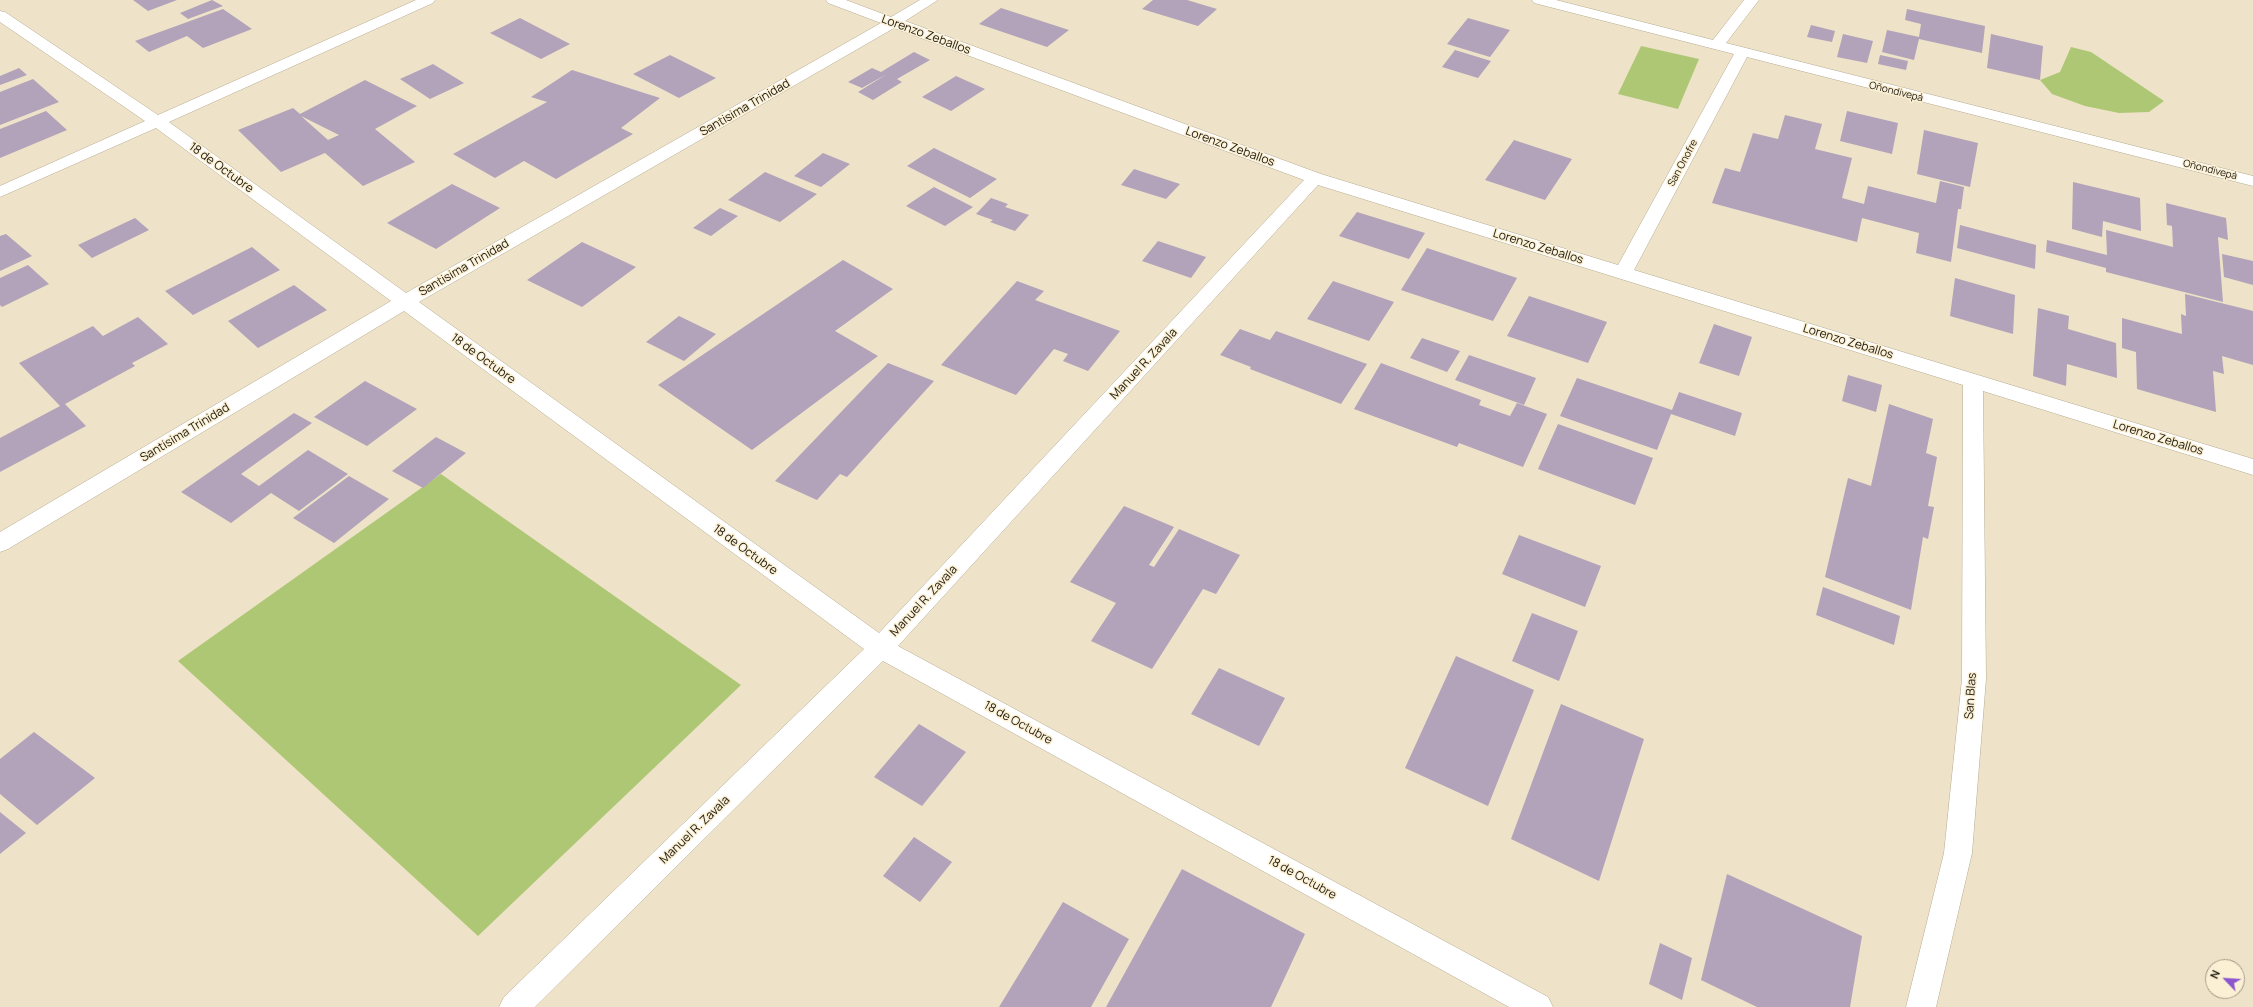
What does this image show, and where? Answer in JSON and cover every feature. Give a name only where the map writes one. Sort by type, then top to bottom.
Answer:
[{"type":"street","points":[[0,192],[428,0]]},
{"type":"street","name":"Lorenzo Zeballos","points":[[833,0],[1316,178],[2253,467]]},
{"type":"street","name":"Santisima Trinidad","points":[[0,543],[404,302],[894,23],[931,0]]},
{"type":"street","name":"Oñondivepá","points":[[1539,0],[1742,53],[2253,181]]},
{"type":"street","points":[[1716,46],[1752,0]]},
{"type":"street","name":"18 de Octubre","points":[[0,15],[158,122],[881,648],[1538,1007]]},
{"type":"street","name":"San Onofre","points":[[1623,273],[1742,53]]},
{"type":"street","name":"Manuel R. Zavala","points":[[514,1007],[881,648],[1316,178]]},
{"type":"street","name":"San Blas","points":[[1921,1007],[1958,853],[1974,679],[1973,381]]},
{"type":"green space","points":[[1641,46],[1699,59],[1678,109],[1618,94]]},
{"type":"green space","points":[[2071,47],[2091,52],[2164,101],[2149,112],[2119,113],[2085,106],[2052,94],[2040,80],[2060,72]]},
{"type":"green space","points":[[441,474],[741,685],[478,936],[178,661]]},
{"type":"building","points":[[133,0],[177,0],[148,11]]},
{"type":"building","points":[[212,0],[223,6],[188,19],[180,13]]},
{"type":"building","points":[[1153,0],[1187,0],[1217,9],[1198,26],[1142,9]]},
{"type":"building","points":[[1001,8],[1069,30],[1047,47],[979,24]]},
{"type":"building","points":[[223,9],[252,29],[203,48],[187,36],[149,52],[135,41]]},
{"type":"building","points":[[1907,9],[1985,26],[1982,53],[1919,39],[1914,60],[1882,52],[1887,30],[1919,37],[1921,24],[1905,20]]},
{"type":"building","points":[[520,18],[570,44],[541,59],[490,33]]},
{"type":"building","points":[[1468,18],[1510,30],[1490,57],[1447,44]]},
{"type":"building","points":[[1811,25],[1835,31],[1832,42],[1807,37]]},
{"type":"building","points":[[1843,34],[1873,41],[1867,63],[1837,57]]},
{"type":"building","points":[[1991,34],[2043,46],[2040,80],[1987,68]]},
{"type":"building","points":[[1455,50],[1491,61],[1478,78],[1442,67]]},
{"type":"building","points":[[914,52],[930,60],[897,79],[902,82],[873,100],[858,92],[887,74],[862,88],[848,82],[872,68],[881,72]]},
{"type":"building","points":[[670,55],[716,78],[679,98],[633,74]]},
{"type":"building","points":[[1880,55],[1908,61],[1906,70],[1878,64]]},
{"type":"building","points":[[433,64],[464,83],[430,99],[400,79]]},
{"type":"building","points":[[19,68],[27,75],[0,85],[0,76]]},
{"type":"building","points":[[572,70],[660,98],[621,128],[633,134],[556,179],[524,161],[495,178],[453,154],[547,102],[531,97]]},
{"type":"building","points":[[956,76],[985,89],[951,111],[922,97]]},
{"type":"building","points":[[33,79],[59,102],[0,125],[0,92]]},
{"type":"building","points":[[365,80],[417,106],[375,129],[415,162],[363,186],[325,153],[281,172],[238,130],[293,108],[300,114]],"holes":[[[301,116],[339,135],[328,140]]]},
{"type":"building","points":[[46,111],[67,130],[0,158],[0,129]]},
{"type":"building","points":[[1847,111],[1898,123],[1892,154],[1840,141]]},
{"type":"building","points":[[1785,115],[1822,124],[1815,149],[1852,158],[1842,198],[1864,204],[1868,186],[1936,203],[1940,181],[1964,187],[1961,209],[1958,209],[1951,262],[1916,253],[1919,233],[1862,218],[1857,242],[1712,203],[1725,168],[1740,172],[1753,133],[1778,139]]},
{"type":"building","points":[[1924,130],[1978,143],[1970,187],[1917,174]]},
{"type":"building","points":[[1514,140],[1572,159],[1545,200],[1485,180]]},
{"type":"building","points":[[934,148],[997,179],[970,198],[907,166]]},
{"type":"building","points":[[823,153],[850,164],[821,187],[794,176]]},
{"type":"building","points":[[1134,169],[1180,184],[1166,199],[1121,185]]},
{"type":"building","points":[[765,172],[817,194],[780,222],[728,200]]},
{"type":"building","points":[[2073,182],[2140,198],[2141,231],[2103,221],[2102,237],[2072,229]]},
{"type":"building","points":[[452,184],[500,208],[436,249],[387,223]]},
{"type":"building","points":[[934,187],[973,207],[945,226],[906,206]]},
{"type":"building","points":[[991,198],[1008,204],[1005,207],[1029,215],[1015,231],[990,222],[993,220],[976,214]]},
{"type":"building","points":[[2166,203],[2226,218],[2228,240],[2218,237],[2223,302],[2106,272],[2106,268],[2046,252],[2047,240],[2107,255],[2106,230],[2173,247],[2172,226],[2167,225]]},
{"type":"building","points":[[720,208],[738,216],[711,236],[693,228]]},
{"type":"building","points":[[1357,212],[1425,233],[1409,259],[1339,236]]},
{"type":"building","points":[[135,218],[149,230],[92,258],[78,245]]},
{"type":"building","points":[[1960,225],[2036,245],[2035,269],[1957,248]]},
{"type":"building","points":[[6,234],[32,256],[0,271],[0,236]]},
{"type":"building","points":[[1158,241],[1206,257],[1191,278],[1142,261]]},
{"type":"building","points":[[582,242],[636,267],[582,307],[527,280]]},
{"type":"building","points":[[252,247],[280,270],[193,315],[165,291]]},
{"type":"building","points":[[1427,248],[1517,278],[1493,321],[1401,290]]},
{"type":"building","points":[[2222,254],[2253,261],[2253,285],[2224,277]]},
{"type":"building","points":[[843,260],[893,289],[835,331],[878,356],[752,450],[658,385]]},
{"type":"building","points":[[28,265],[49,284],[2,307],[0,305],[0,278]]},
{"type":"building","points":[[1955,278],[2015,295],[2013,334],[1950,316]]},
{"type":"building","points":[[1017,281],[1044,291],[1035,300],[1120,331],[1088,371],[1063,361],[1068,354],[1054,349],[1016,395],[941,365]]},
{"type":"building","points":[[1333,281],[1394,302],[1369,341],[1307,319]]},
{"type":"building","points":[[294,285],[327,310],[258,348],[228,321]]},
{"type":"building","points":[[2185,294],[2253,311],[2253,365],[2222,356],[2224,374],[2213,371],[2216,412],[2137,389],[2136,352],[2122,348],[2122,318],[2182,334],[2181,314],[2186,316]]},
{"type":"building","points":[[1529,296],[1607,322],[1588,363],[1507,336]]},
{"type":"building","points":[[2038,308],[2069,316],[2068,329],[2116,343],[2117,378],[2067,364],[2066,386],[2033,376]]},
{"type":"building","points":[[679,316],[716,334],[684,361],[646,342]]},
{"type":"building","points":[[138,317],[168,344],[132,363],[135,366],[65,404],[86,426],[0,472],[0,438],[60,406],[19,363],[93,326],[103,336]]},
{"type":"building","points":[[1714,324],[1752,337],[1739,376],[1699,363]]},
{"type":"building","points":[[1240,329],[1270,340],[1276,331],[1367,364],[1341,404],[1250,369],[1251,367],[1220,355]]},
{"type":"building","points":[[1422,338],[1460,351],[1447,372],[1410,358]]},
{"type":"building","points":[[1469,355],[1536,378],[1524,405],[1455,380]]},
{"type":"building","points":[[888,363],[934,381],[847,477],[840,474],[817,500],[775,481]]},
{"type":"building","points":[[1381,363],[1481,400],[1479,405],[1510,416],[1517,403],[1547,414],[1523,467],[1459,443],[1457,447],[1354,409]]},
{"type":"building","points":[[1848,375],[1882,385],[1876,412],[1842,401]]},
{"type":"building","points":[[1577,378],[1672,410],[1679,392],[1742,413],[1735,436],[1671,414],[1657,450],[1560,416]]},
{"type":"building","points":[[365,381],[417,409],[367,446],[314,417]]},
{"type":"building","points":[[1889,404],[1933,419],[1926,453],[1937,457],[1928,506],[1934,507],[1928,539],[1923,537],[1911,610],[1825,577],[1848,478],[1871,486]]},
{"type":"building","points":[[294,413],[312,423],[241,474],[259,486],[308,450],[348,474],[299,511],[271,493],[231,523],[181,492]]},
{"type":"building","points":[[1558,424],[1653,458],[1635,505],[1538,469]]},
{"type":"building","points":[[436,437],[466,453],[423,488],[392,471]]},
{"type":"building","points":[[349,476],[389,499],[334,543],[293,518]]},
{"type":"building","points":[[1124,506],[1174,527],[1149,565],[1154,567],[1179,529],[1240,555],[1216,594],[1203,589],[1152,669],[1091,641],[1116,603],[1070,582]]},
{"type":"building","points":[[1519,535],[1601,566],[1585,607],[1502,574]]},
{"type":"building","points":[[1823,587],[1900,616],[1894,645],[1816,615]]},
{"type":"building","points":[[1532,613],[1578,631],[1559,681],[1512,661]]},
{"type":"building","points":[[1456,656],[1534,690],[1488,806],[1405,768]]},
{"type":"building","points":[[1219,668],[1285,698],[1259,746],[1191,714]]},
{"type":"building","points":[[1561,704],[1644,739],[1599,881],[1511,839]]},
{"type":"building","points":[[919,724],[966,752],[922,806],[874,777]]},
{"type":"building","points":[[34,732],[95,778],[37,825],[0,794],[0,759]]},
{"type":"building","points":[[0,812],[26,833],[0,854]]},
{"type":"building","points":[[914,837],[952,862],[920,902],[883,876]]},
{"type":"building","points":[[1182,869],[1305,934],[1271,1007],[1106,1007]]},
{"type":"building","points":[[1727,874],[1862,936],[1850,1007],[1757,1007],[1701,980]]},
{"type":"building","points":[[1063,902],[1129,939],[1091,1007],[999,1007]]},
{"type":"building","points":[[1660,943],[1692,958],[1682,1000],[1649,984]]}]
